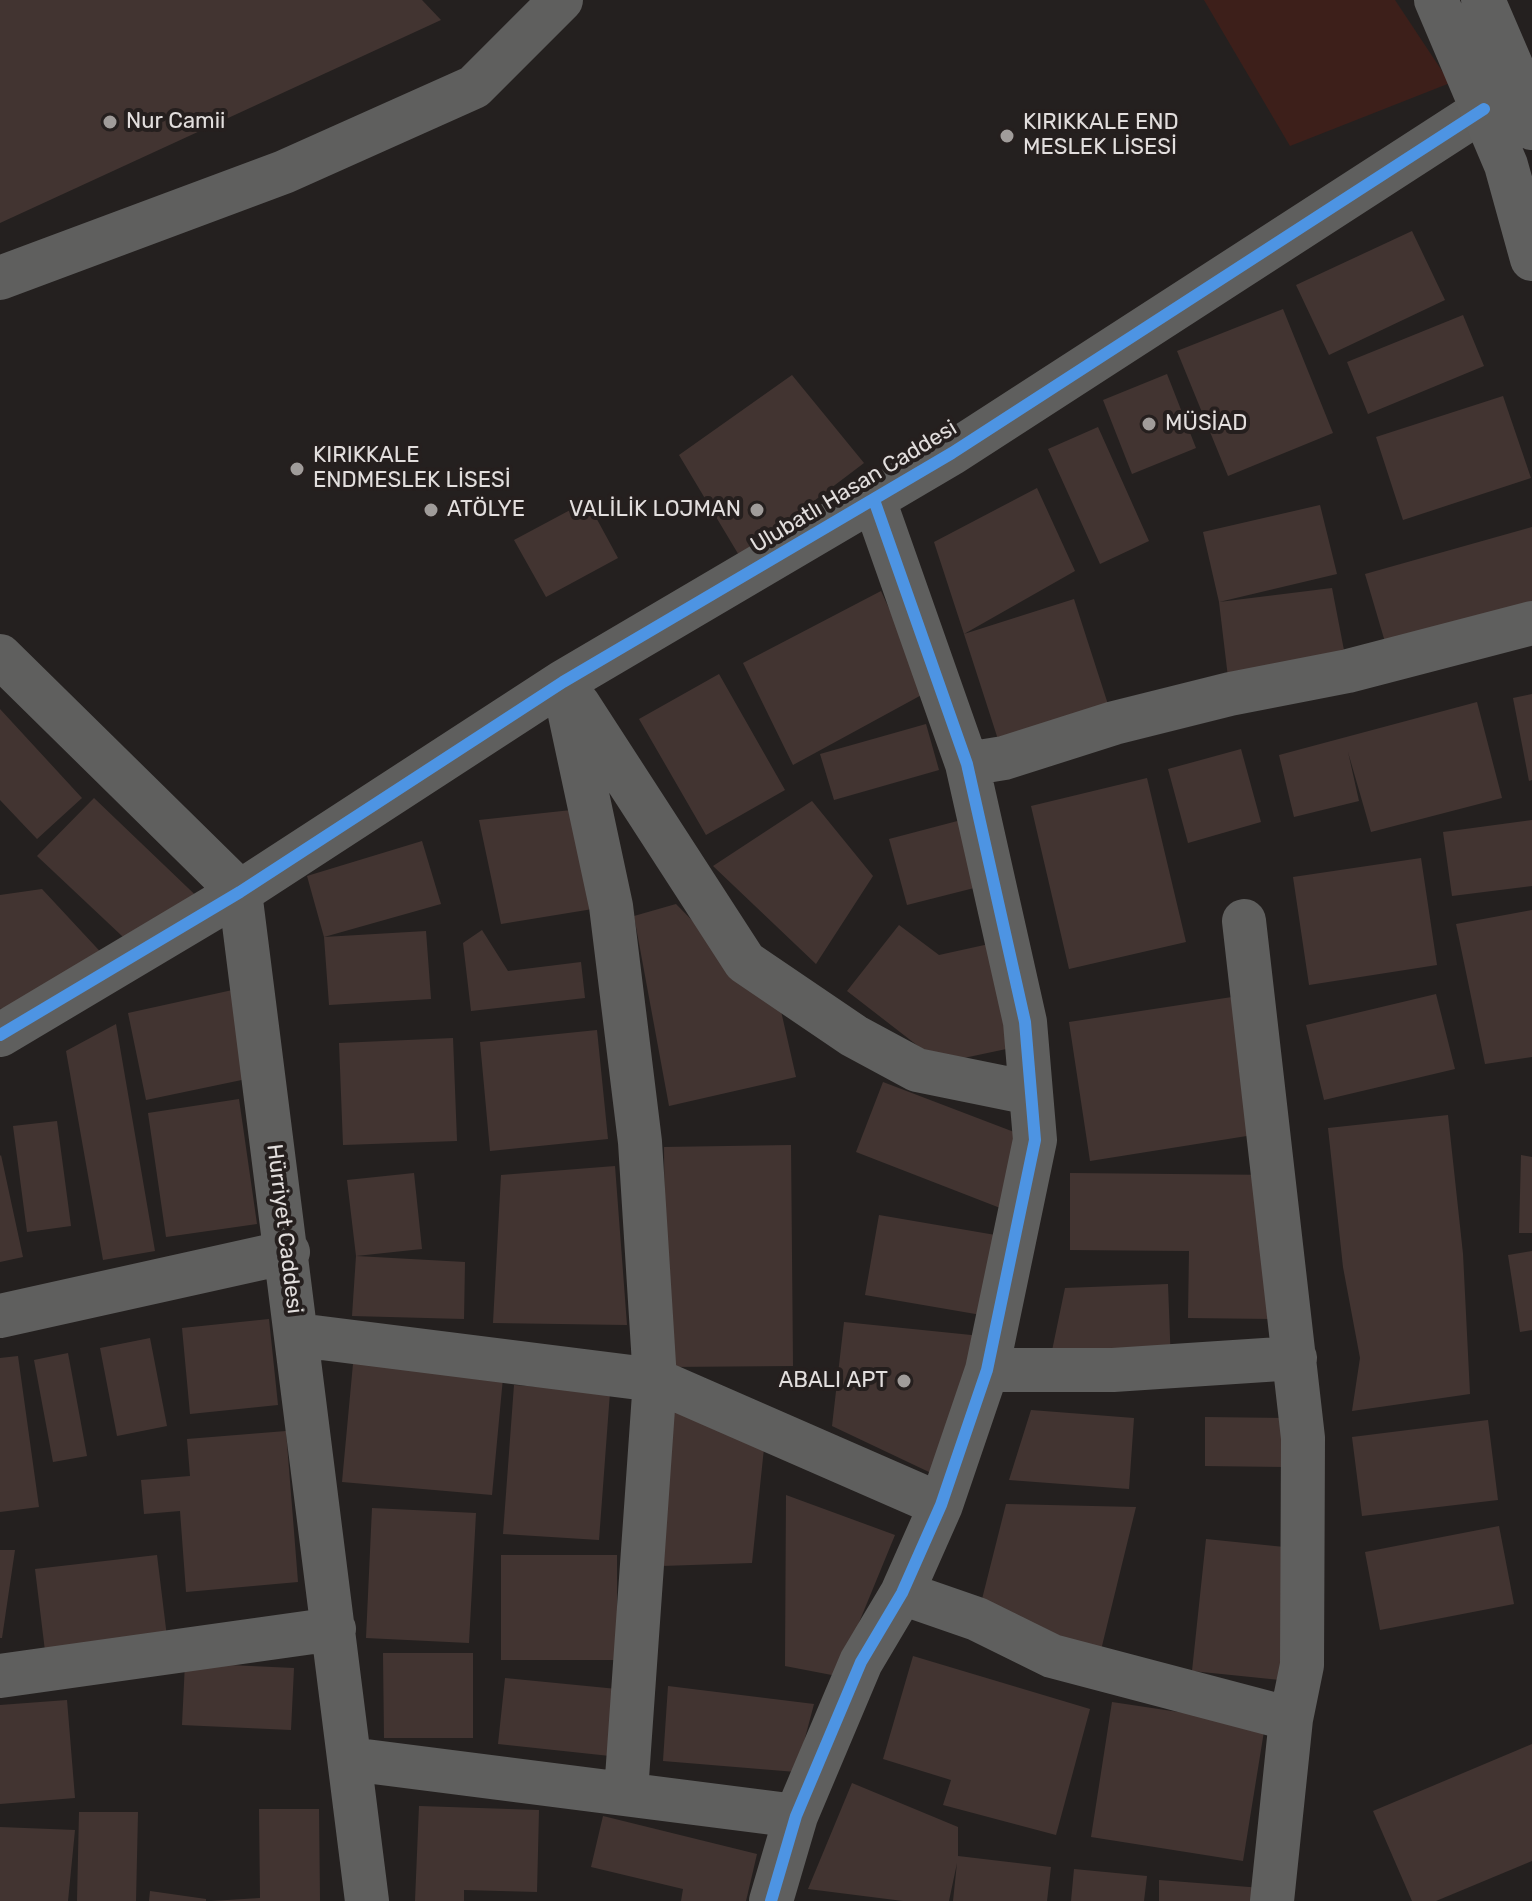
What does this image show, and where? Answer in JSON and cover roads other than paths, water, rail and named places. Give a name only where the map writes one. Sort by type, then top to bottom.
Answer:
[{"type":"main road","points":[[1436,0],[1506,165],[1532,259]]},
{"type":"main road","points":[[1483,0],[1524,74],[1532,128]]},
{"type":"street","points":[[0,278],[284,172],[474,87],[561,0]]},
{"type":"street","name":"Ulubatlı Hasan Caddesi","points":[[0,1035],[240,892],[563,682],[952,453],[1484,109]]},
{"type":"street","points":[[771,1901],[796,1816],[861,1662],[902,1593],[941,1505],[987,1370],[1035,1140],[1025,1022],[967,764],[874,500]]},
{"type":"street","points":[[967,764],[1004,758],[1114,723],[1230,694],[1348,671],[1532,623]]},
{"type":"street","points":[[0,656],[240,892]]},
{"type":"street","points":[[563,682],[745,962],[854,1036],[917,1070],[1030,1093]]},
{"type":"street","points":[[563,682],[611,906],[640,1142],[655,1380],[626,1792]]},
{"type":"street","name":"Hürriyet Caddesi","points":[[240,892],[288,1252],[367,1901]]},
{"type":"street","points":[[1244,921],[1303,1438],[1302,1665],[1291,1719],[1272,1901]]},
{"type":"street","points":[[0,1316],[288,1252]]},
{"type":"street","points":[[298,1335],[655,1380],[941,1505]]},
{"type":"street","points":[[987,1370],[1113,1370],[1295,1358]]},
{"type":"street","points":[[902,1593],[977,1619],[1052,1656],[1291,1719]]},
{"type":"street","points":[[0,1676],[334,1629]]},
{"type":"street","points":[[350,1759],[796,1816]]},
{"type":"place","name":"Nur Camii","points":[[110,122]]},
{"type":"place","name":"KIRIKKALE END MESLEK LİSESİ","points":[[1007,136]]},
{"type":"place","name":"MÜSİAD","points":[[1149,424]]},
{"type":"place","name":"KIRIKKALE ENDMESLEK LİSESİ","points":[[297,469]]},
{"type":"place","name":"ATÖLYE","points":[[431,510]]},
{"type":"place","name":"VALİLİK LOJMAN","points":[[757,510]]},
{"type":"place","name":"ABALI APT","points":[[904,1381]]}]
